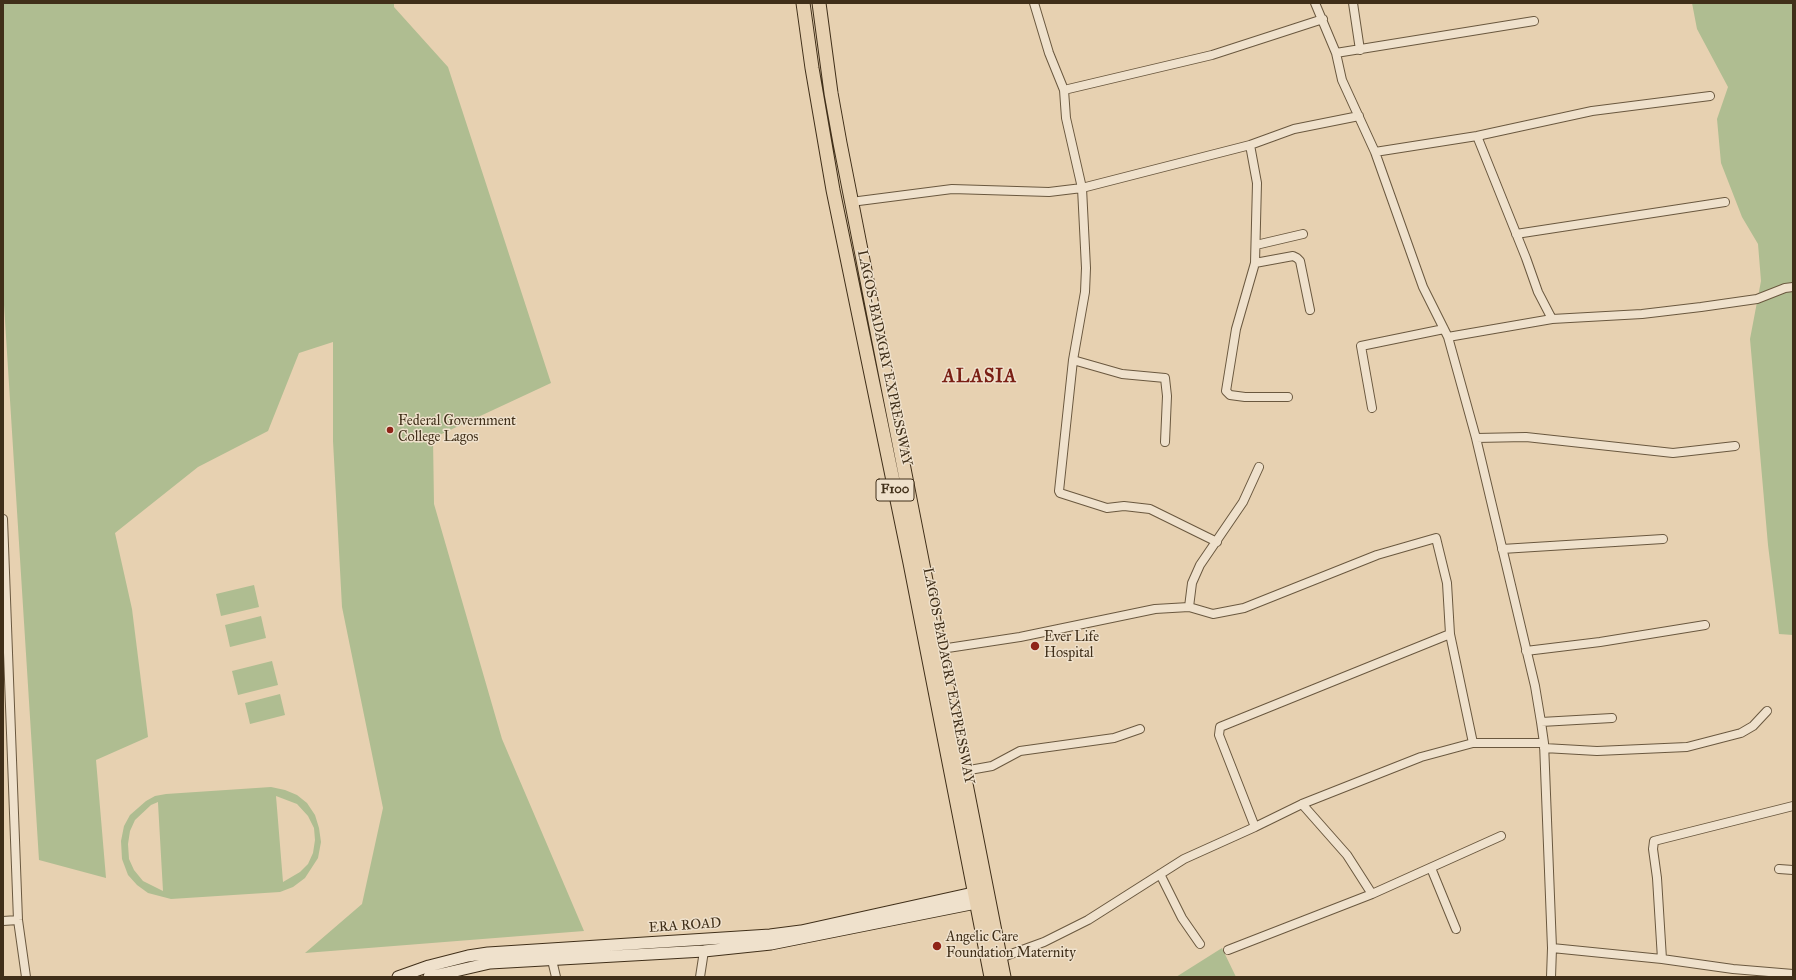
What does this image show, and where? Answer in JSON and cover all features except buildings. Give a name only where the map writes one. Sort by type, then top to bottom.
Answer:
[{"type":"highway","name":"LAGOS-BADAGRY EXPRESSWAY","points":[[803,3],[812,68],[833,190],[910,563],[991,977]]},
{"type":"highway","name":"LAGOS-BADAGRY EXPRESSWAY","points":[[819,3],[831,93],[851,202],[941,649],[1004,977]]},
{"type":"main road","points":[[429,977],[490,963],[704,951],[801,939],[975,898]]},
{"type":"main road","name":"ERA ROAD","points":[[398,977],[429,966],[468,956],[488,953],[770,935],[801,931],[975,898]]},
{"type":"street","points":[[1034,3],[1049,53],[1064,90],[1066,118],[1082,188],[1086,292],[1073,360],[1058,488],[1060,494],[1107,508],[1124,506],[1150,509],[1217,542]]},
{"type":"street","points":[[1315,3],[1336,53],[1342,80],[1375,152],[1423,287],[1446,333],[1476,438],[1526,651],[1541,722],[1544,745],[1552,948],[1551,977]]},
{"type":"street","points":[[1353,3],[1360,50]]},
{"type":"street","points":[[1064,90],[1212,55],[1323,19]]},
{"type":"street","points":[[1336,53],[1534,21]]},
{"type":"street","points":[[1375,152],[1477,136],[1592,111],[1710,96]]},
{"type":"street","points":[[851,202],[952,189],[1049,192],[1082,188],[1250,145],[1294,129],[1359,116]]},
{"type":"street","points":[[1477,136],[1538,292],[1552,319]]},
{"type":"street","points":[[1250,145],[1257,183],[1255,263],[1236,329],[1226,391],[1230,395],[1245,397],[1288,397]]},
{"type":"street","points":[[1516,234],[1725,202]]},
{"type":"street","points":[[1256,245],[1303,234]]},
{"type":"street","points":[[1255,263],[1293,256],[1297,258],[1300,261],[1310,310]]},
{"type":"street","points":[[1372,408],[1361,346],[1552,319],[1642,314],[1701,307],[1757,298],[1785,288],[1793,287]]},
{"type":"street","points":[[1073,360],[1122,374],[1165,378],[1168,396],[1165,442]]},
{"type":"street","points":[[1476,438],[1526,437],[1673,453],[1736,446]]},
{"type":"street","points":[[1189,607],[1192,583],[1200,565],[1243,502],[1259,467]]},
{"type":"street","points":[[3,519],[7,734],[18,920],[26,977]]},
{"type":"street","points":[[941,649],[1020,637],[1155,609],[1189,607],[1213,614],[1244,608],[1378,555],[1436,538],[1447,583],[1450,634],[1473,743]]},
{"type":"street","points":[[1502,549],[1663,539]]},
{"type":"street","points":[[1526,651],[1600,642],[1705,625]]},
{"type":"street","points":[[1256,828],[1219,735],[1220,727],[1450,634]]},
{"type":"street","points":[[1000,958],[1044,942],[1088,920],[1184,859],[1256,828],[1302,804],[1421,757],[1473,743],[1544,745],[1597,751],[1687,747],[1741,733],[1753,726],[1767,711]]},
{"type":"street","points":[[1541,722],[1612,718]]},
{"type":"street","points":[[964,771],[992,766],[1020,751],[1114,738],[1140,729]]},
{"type":"street","points":[[1302,804],[1346,855],[1372,894]]},
{"type":"street","points":[[1662,959],[1657,878],[1653,849],[1654,841],[1793,806]]},
{"type":"street","points":[[1228,950],[1372,894],[1501,836]]},
{"type":"street","points":[[1432,868],[1456,929]]},
{"type":"street","points":[[1779,869],[1793,870]]},
{"type":"street","points":[[1160,874],[1182,918],[1200,944]]},
{"type":"street","points":[[3,920],[18,920]]},
{"type":"street","points":[[1552,948],[1662,959],[1733,969],[1793,974]]},
{"type":"street","points":[[700,977],[704,951]]},
{"type":"street","points":[[552,960],[556,977]]},
{"type":"green space","points":[[3,3],[394,3],[394,7],[448,67],[551,383],[433,438],[434,504],[502,739],[584,931],[305,953],[362,904],[383,808],[342,607],[333,441],[333,342],[299,353],[268,431],[198,467],[115,533],[132,609],[148,737],[96,760],[106,878],[39,860],[3,289]]},
{"type":"green space","points":[[1692,3],[1793,3],[1793,635],[1779,634],[1768,545],[1750,339],[1761,281],[1758,244],[1742,217],[1721,163],[1717,119],[1728,87],[1697,29]]},
{"type":"green space","points":[[254,585],[259,607],[221,616],[216,594]]},
{"type":"green space","points":[[261,616],[266,638],[230,647],[225,625]]},
{"type":"green space","points":[[272,661],[278,685],[238,695],[232,671]]},
{"type":"green space","points":[[280,694],[285,715],[250,724],[245,703]]},
{"type":"green space","points":[[271,787],[285,790],[297,795],[307,803],[315,815],[321,842],[318,858],[305,878],[293,887],[280,892],[171,899],[148,893],[137,885],[128,875],[122,859],[121,841],[124,826],[130,815],[146,801],[155,796]],"holes":[[[276,796],[297,804],[308,816],[314,828],[315,840],[313,853],[308,864],[300,872],[283,882]],[[158,803],[163,891],[143,881],[134,870],[129,859],[128,844],[130,831],[135,820],[151,805]]]},
{"type":"green space","points":[[1222,948],[1236,977],[1176,977]]},
{"type":"place","name":"Federal Government College Lagos","points":[[390,430]]},
{"type":"place","name":"Ever Life Hospital","points":[[1035,646]]},
{"type":"place","name":"Angelic Care Foundation Maternity","points":[[937,946]]},
{"type":"district","name":"ALASIA","points":[[980,378]]}]
